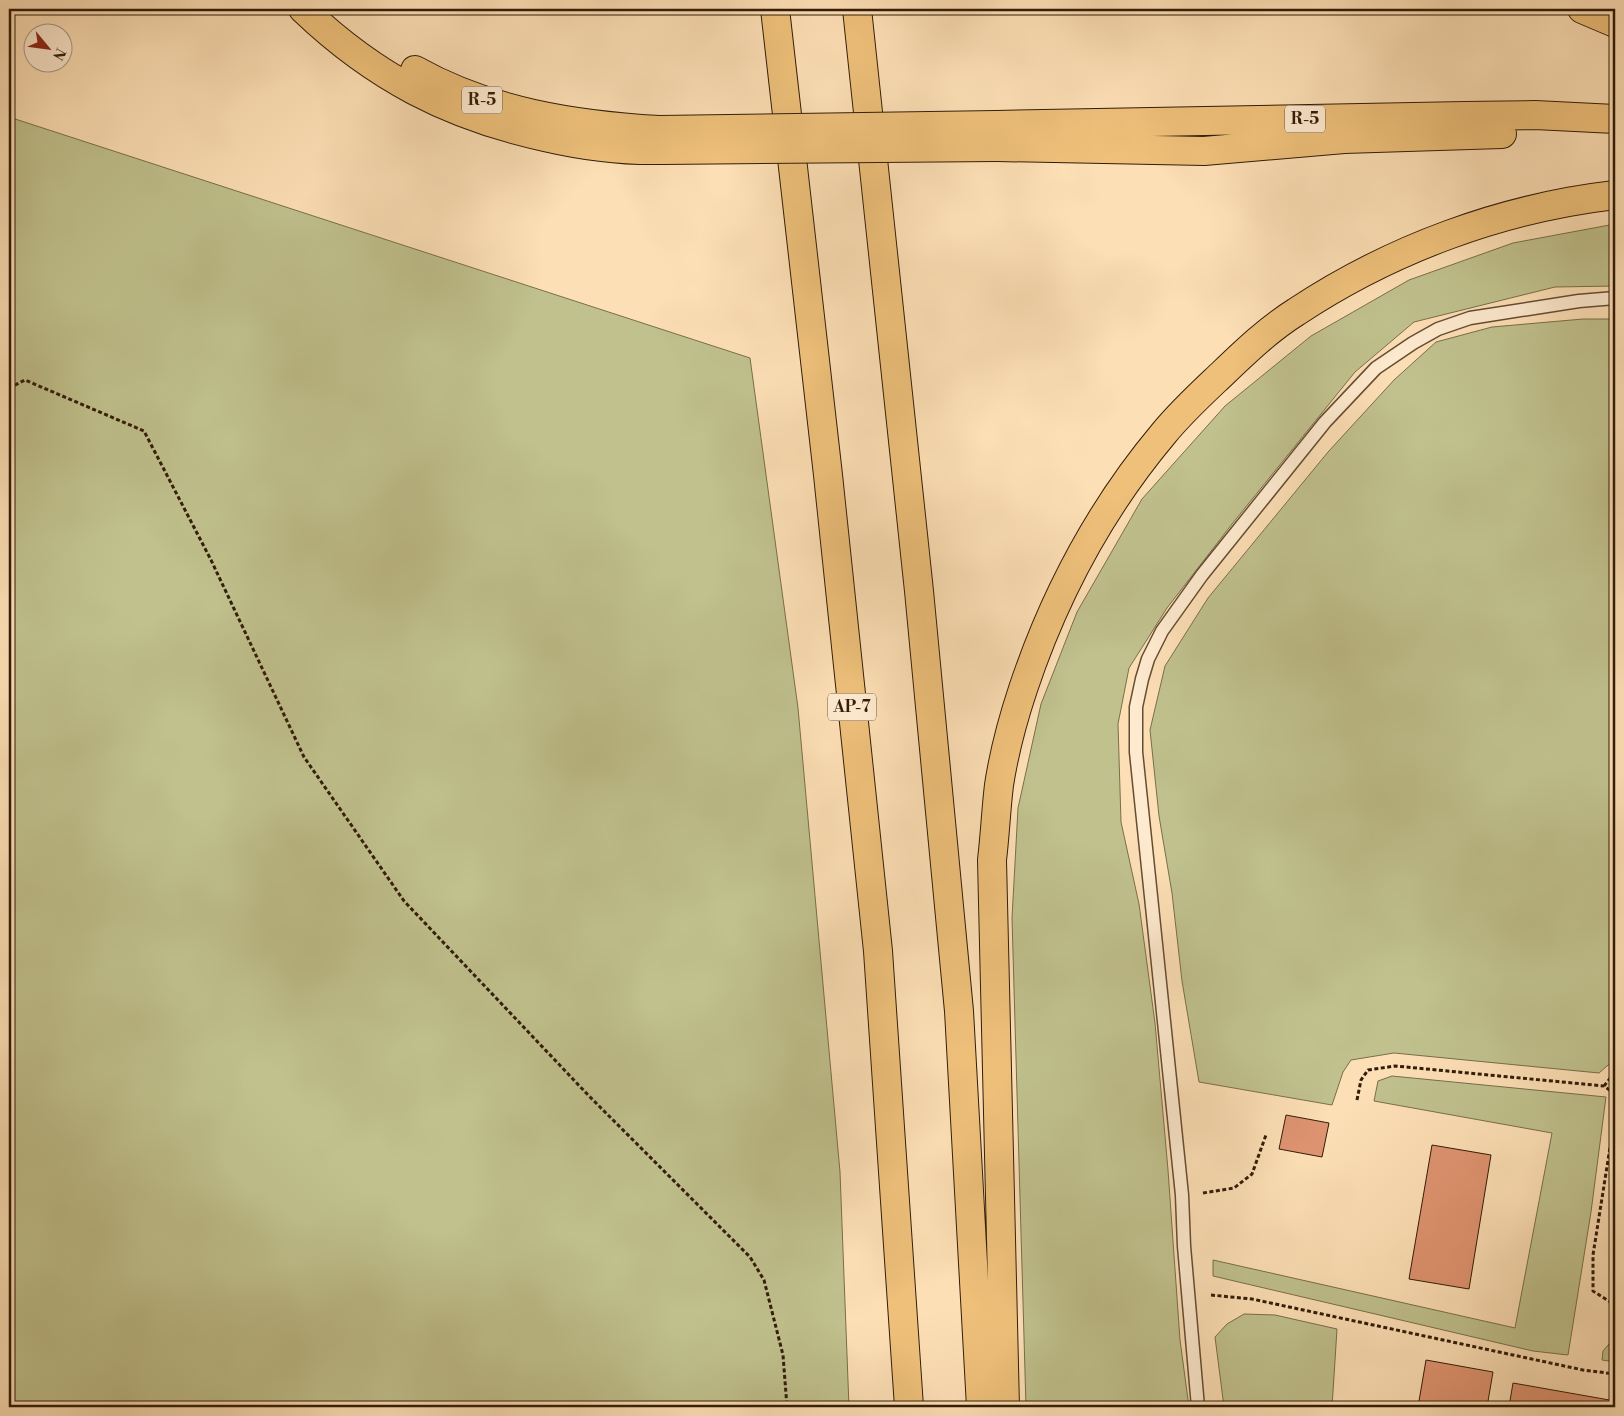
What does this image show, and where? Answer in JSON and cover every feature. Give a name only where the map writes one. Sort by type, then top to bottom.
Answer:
[{"type":"highway","points":[[303,9],[344,44],[397,82],[452,109],[483,121],[562,141],[603,147],[644,150],[660,140]]},
{"type":"highway","name":"R-5","points":[[329,9],[361,36],[389,56],[426,77],[478,99],[536,116],[617,128],[660,140],[996,136],[1465,116],[1535,115],[1615,119]]},
{"type":"highway","name":"AP-7","points":[[775,9],[828,475],[878,951],[909,1407]]},
{"type":"highway","points":[[857,9],[919,591],[959,1011],[980,1407]]},
{"type":"highway","points":[[1582,9],[1615,23]]},
{"type":"highway","points":[[996,136],[1204,151],[1344,138],[1520,134],[1615,137]]},
{"type":"highway","points":[[1005,1407],[992,860],[1000,785],[1023,689],[1050,619],[1076,563],[1105,514],[1136,468],[1165,432],[1250,347],[1294,313],[1386,262],[1477,224],[1575,199],[1615,195]]},
{"type":"lane","points":[[1198,1407],[1184,1246],[1182,1195],[1136,752],[1136,707],[1148,659],[1162,632],[1202,575],[1325,422],[1376,368],[1412,343],[1438,329],[1470,318],[1579,301],[1615,298]]},
{"type":"path","points":[[9,388],[25,380],[144,431],[211,560],[304,757],[404,901],[589,1096],[750,1257],[764,1280],[783,1354],[787,1407]]},
{"type":"path","points":[[1357,1100],[1361,1080],[1368,1070],[1395,1066],[1604,1086],[1615,1094],[1615,1100]]},
{"type":"path","points":[[1604,1086],[1615,1072]]},
{"type":"path","points":[[1615,1116],[1593,1255],[1593,1291],[1615,1305]]},
{"type":"path","points":[[1182,1195],[1234,1188],[1252,1174],[1266,1135]]},
{"type":"path","points":[[1188,1292],[1252,1299],[1583,1370],[1615,1374]]},
{"type":"green space","points":[[9,117],[750,358],[798,708],[840,1172],[849,1407],[9,1407]]},
{"type":"green space","points":[[1615,224],[1615,286],[1555,287],[1414,322],[1355,372],[1167,608],[1129,668],[1118,724],[1121,822],[1139,904],[1155,1023],[1180,1340],[1189,1407],[1026,1407],[1012,918],[1018,808],[1041,704],[1077,612],[1142,499],[1225,406],[1311,336],[1409,280],[1513,243]]},
{"type":"green space","points":[[1583,319],[1615,319],[1615,1059],[1599,1073],[1394,1053],[1351,1060],[1343,1072],[1332,1105],[1199,1082],[1182,981],[1172,893],[1159,816],[1150,730],[1165,666],[1208,598],[1328,452],[1394,380],[1436,342],[1492,327]]},
{"type":"green space","points":[[1392,1076],[1606,1097],[1591,1212],[1568,1355],[1533,1351],[1213,1276],[1213,1260],[1515,1328],[1552,1133],[1374,1101],[1378,1081]]},
{"type":"green space","points":[[1244,1314],[1275,1315],[1337,1329],[1332,1407],[1224,1407],[1215,1337],[1227,1324]]},
{"type":"green space","points":[[1615,1337],[1615,1362],[1602,1360],[1603,1351]]},
{"type":"building","points":[[1286,1115],[1329,1123],[1322,1157],[1279,1149]]},
{"type":"building","points":[[1432,1145],[1491,1155],[1469,1289],[1409,1279]]},
{"type":"building","points":[[1426,1360],[1493,1372],[1487,1407],[1418,1407]]},
{"type":"building","points":[[1513,1383],[1615,1401],[1615,1407],[1509,1407]]}]
